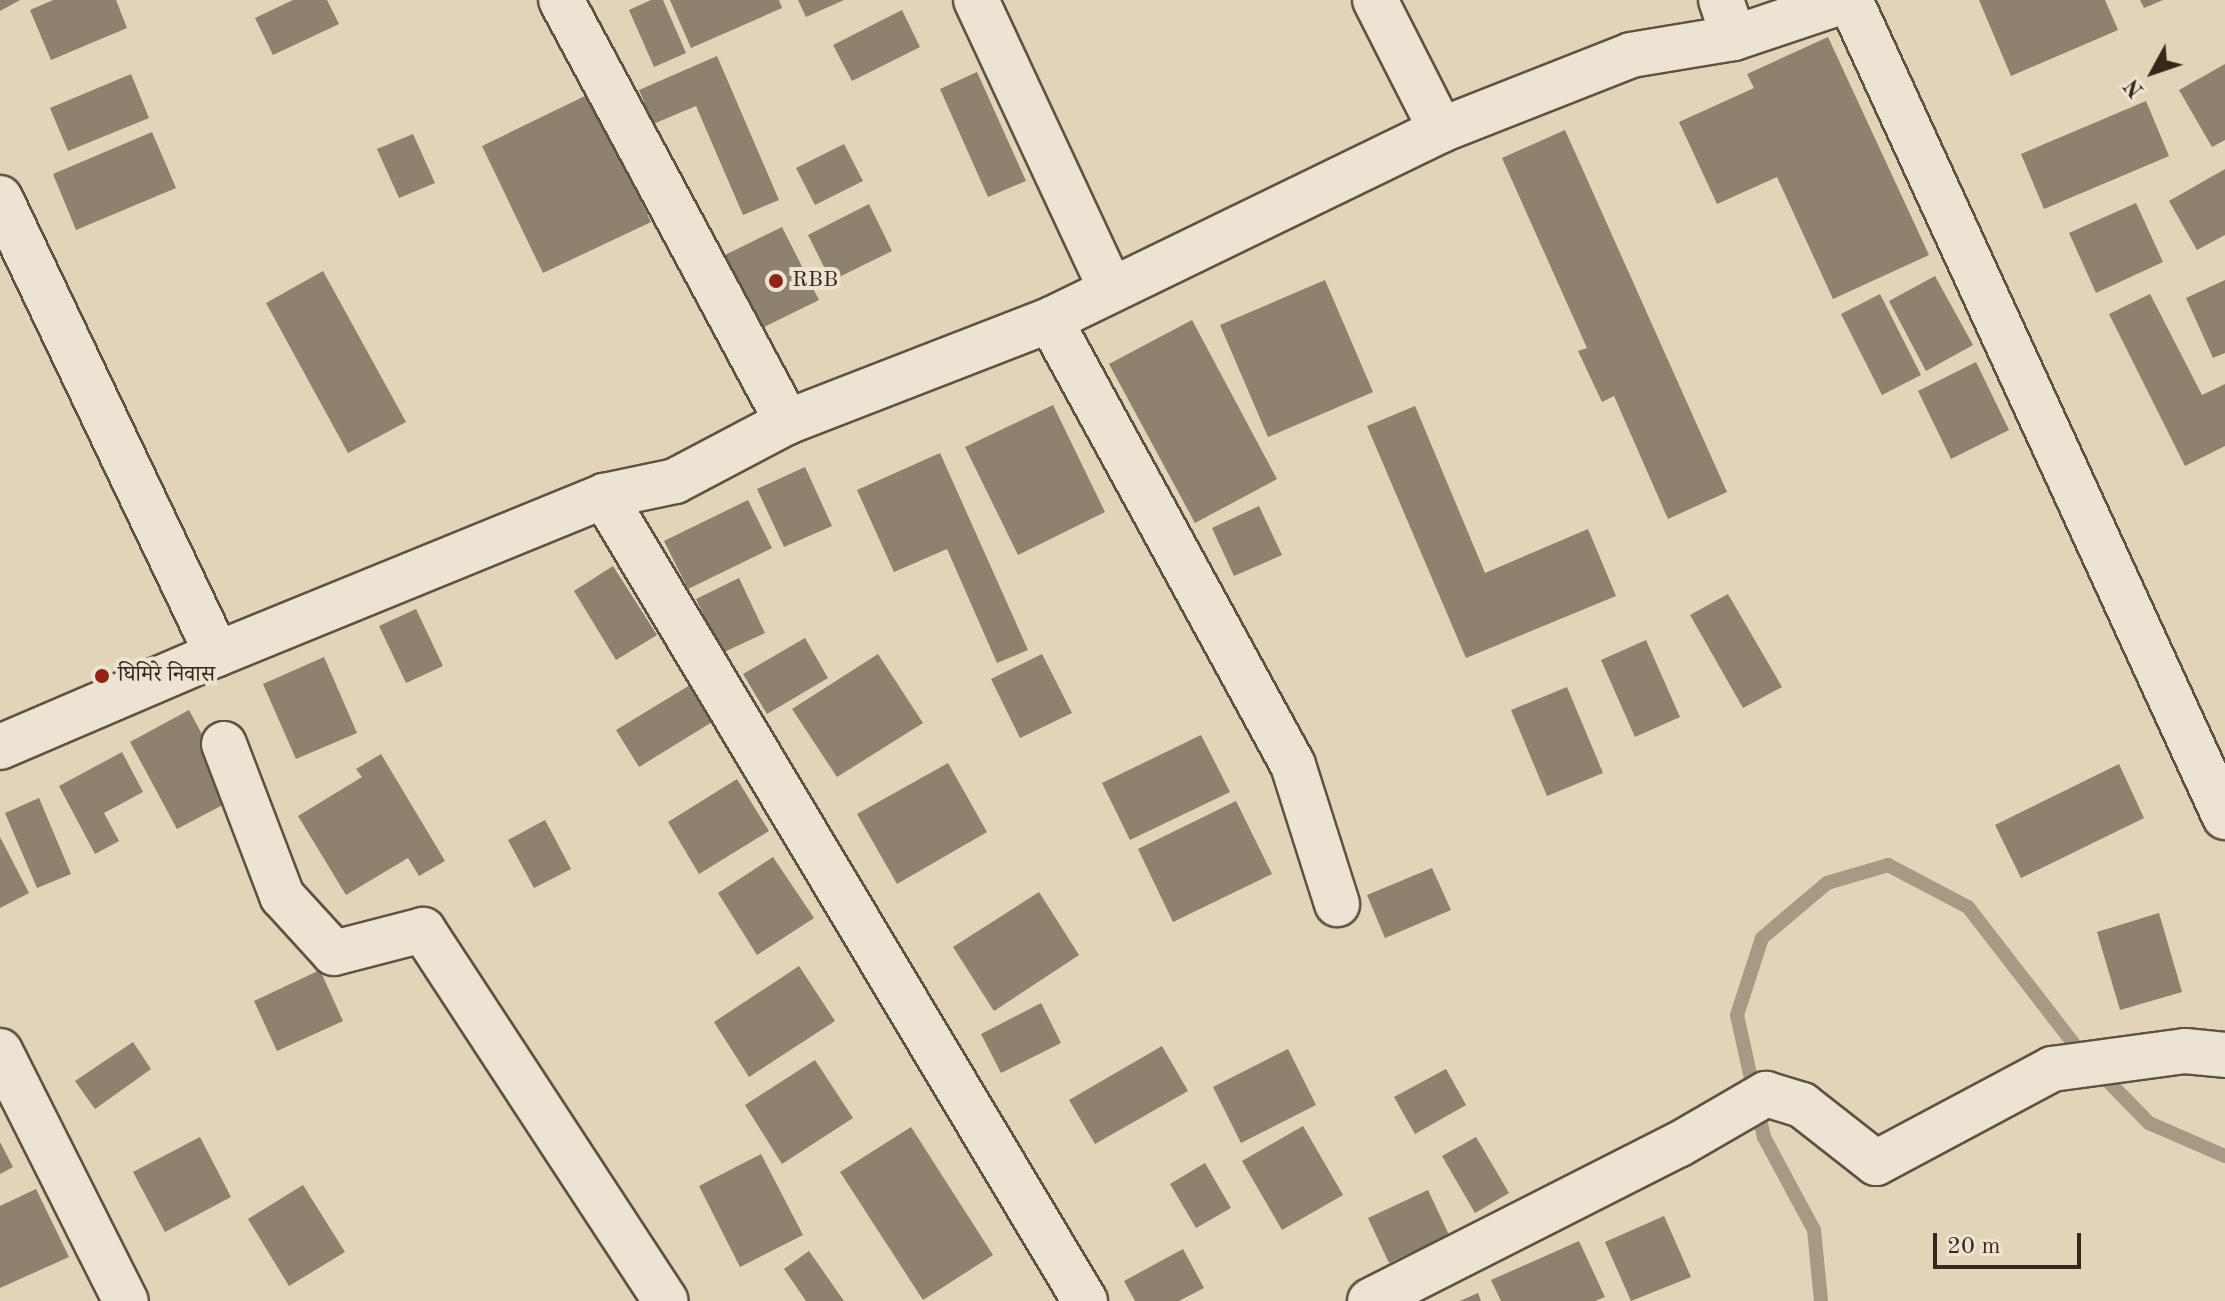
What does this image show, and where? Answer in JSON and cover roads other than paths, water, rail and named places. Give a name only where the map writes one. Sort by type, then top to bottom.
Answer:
[{"type":"street","points":[[561,0],[787,422]]},
{"type":"street","points":[[976,0],[1111,289]]},
{"type":"street","points":[[1375,0],[1441,130]]},
{"type":"street","points":[[0,747],[217,654],[604,496],[675,481],[787,422],[1050,320],[1441,130],[1728,19],[1848,0],[2223,807]]},
{"type":"street","points":[[0,198],[217,654]]},
{"type":"street","points":[[1050,320],[1293,765],[1337,904]]},
{"type":"street","points":[[604,496],[1085,1301]]},
{"type":"street","points":[[224,744],[282,896],[334,953],[423,930],[666,1301]]},
{"type":"street","points":[[0,1051],[126,1301]]},
{"type":"street","points":[[1370,1301],[1678,1145],[1766,1094],[1802,1105],[1876,1163],[2052,1069],[2205,1053]]},
{"type":"waterway","points":[[1821,1301],[1814,1230],[1764,1137],[1737,1015],[1762,938],[1827,883],[1888,865],[1968,907],[2084,1057]]},
{"type":"waterway","points":[[2099,1072],[2149,1123],[2225,1156]]},
{"type":"place","name":"RBB","points":[[776,281]]},
{"type":"place","name":"घिमिरे निवास","points":[[102,676]]}]
